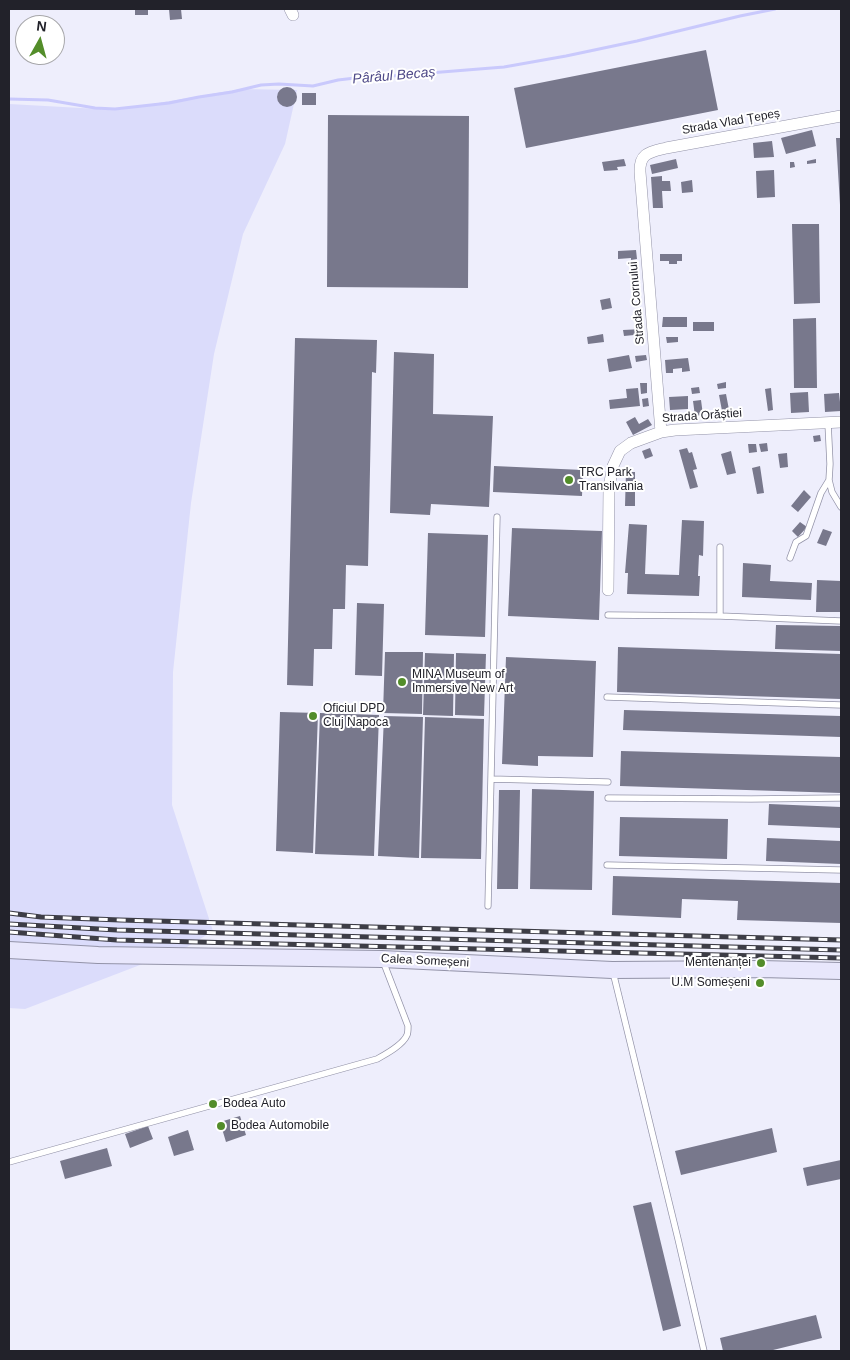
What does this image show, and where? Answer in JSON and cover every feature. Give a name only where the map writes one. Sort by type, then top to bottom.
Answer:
[{"type":"main road","name":"Calea Someșeni","points":[[9,950],[98,955],[382,959],[612,970],[762,969],[841,971]]},
{"type":"street","name":"Strada Vlad Țepeș","points":[[640,172],[642,158],[646,154],[655,151],[841,116]]},
{"type":"street","name":"Strada Cornului","points":[[640,172],[661,432]]},
{"type":"street","name":"Strada Orăștiei","points":[[608,590],[609,487],[613,466],[620,451],[631,442],[661,432],[704,428],[841,422]]},
{"type":"lane","points":[[828,423],[829,480],[832,492],[841,507]]},
{"type":"lane","points":[[790,558],[796,542],[806,536],[821,493],[829,480]]},
{"type":"lane","points":[[488,906],[497,517]]},
{"type":"lane","points":[[720,547],[720,616]]},
{"type":"lane","points":[[608,614],[841,621]]},
{"type":"lane","points":[[607,697],[841,705]]},
{"type":"lane","points":[[491,779],[608,782]]},
{"type":"lane","points":[[608,798],[841,798]]},
{"type":"lane","points":[[607,865],[841,870]]},
{"type":"lane","points":[[9,1162],[384,1056],[402,1042],[408,1034],[408,1026],[382,959]]},
{"type":"lane","points":[[612,970],[704,1351]]},
{"type":"shaded area","points":[[240,89],[297,90],[285,144],[243,234],[214,354],[191,503],[173,672],[172,805],[213,931],[187,947],[25,1009],[9,1008],[9,104],[117,110]]},
{"type":"building","points":[[135,9],[148,9],[148,15],[135,15]]},
{"type":"building","points":[[169,9],[181,9],[182,19],[170,20]]},
{"type":"building","points":[[706,50],[718,110],[526,148],[514,88]]},
{"type":"building","points":[[287,87],[294,90],[297,97],[294,104],[287,107],[280,104],[277,97],[280,90]]},
{"type":"building","points":[[302,93],[316,93],[316,105],[302,105]]},
{"type":"building","points":[[328,115],[469,116],[468,288],[327,287]]},
{"type":"building","points":[[812,130],[816,146],[786,154],[781,138]]},
{"type":"building","points":[[836,138],[841,138],[841,205],[840,205]]},
{"type":"building","points":[[772,141],[774,157],[754,158],[753,143]]},
{"type":"building","points":[[624,159],[626,166],[617,167],[618,170],[604,171],[602,162]]},
{"type":"building","points":[[676,159],[678,168],[652,174],[650,165]]},
{"type":"building","points":[[816,159],[816,163],[807,164],[807,161]]},
{"type":"building","points":[[790,162],[794,162],[795,167],[790,168]]},
{"type":"building","points":[[774,170],[775,197],[757,198],[756,171]]},
{"type":"building","points":[[662,176],[662,181],[670,181],[671,191],[662,191],[663,208],[653,208],[651,177]]},
{"type":"building","points":[[692,180],[693,192],[682,193],[681,182]]},
{"type":"building","points":[[792,224],[819,224],[820,303],[794,304]]},
{"type":"building","points":[[636,250],[637,259],[618,259],[618,251]]},
{"type":"building","points":[[660,254],[682,254],[682,261],[677,261],[677,264],[669,264],[669,261],[660,261]]},
{"type":"building","points":[[610,298],[612,308],[602,310],[600,300]]},
{"type":"building","points":[[663,317],[687,317],[687,327],[662,327]]},
{"type":"building","points":[[816,318],[817,388],[794,388],[793,319]]},
{"type":"building","points":[[693,322],[714,322],[714,331],[693,331]]},
{"type":"building","points":[[643,329],[644,334],[624,336],[623,330]]},
{"type":"building","points":[[603,334],[604,342],[588,344],[587,337]]},
{"type":"building","points":[[666,337],[678,337],[678,342],[667,343]]},
{"type":"building","points":[[295,338],[377,340],[376,373],[372,372],[368,566],[346,565],[345,609],[333,609],[332,649],[314,649],[313,686],[287,685]]},
{"type":"building","points":[[394,352],[434,354],[433,414],[493,416],[489,507],[431,504],[430,515],[390,513]]},
{"type":"building","points":[[629,355],[632,368],[609,372],[607,359]]},
{"type":"building","points":[[646,355],[647,360],[636,362],[635,356]]},
{"type":"building","points":[[688,358],[690,371],[682,372],[682,368],[673,369],[673,373],[666,373],[665,360]]},
{"type":"building","points":[[726,382],[726,388],[718,389],[717,384]]},
{"type":"building","points":[[640,383],[647,383],[647,393],[641,394]]},
{"type":"building","points":[[699,387],[700,393],[692,394],[691,388]]},
{"type":"building","points":[[638,388],[640,406],[610,409],[609,400],[627,398],[626,389]]},
{"type":"building","points":[[771,388],[773,410],[768,411],[765,389]]},
{"type":"building","points":[[808,392],[809,412],[791,413],[790,393]]},
{"type":"building","points":[[839,393],[841,411],[825,412],[824,394]]},
{"type":"building","points":[[726,394],[730,415],[723,416],[719,395]]},
{"type":"building","points":[[688,396],[688,409],[670,410],[669,397]]},
{"type":"building","points":[[648,398],[649,406],[643,407],[642,399]]},
{"type":"building","points":[[701,400],[703,415],[695,416],[693,401]]},
{"type":"building","points":[[635,417],[639,424],[648,419],[652,425],[633,435],[626,422]]},
{"type":"building","points":[[820,435],[821,441],[814,442],[813,436]]},
{"type":"building","points":[[767,443],[768,451],[761,452],[759,444]]},
{"type":"building","points":[[748,444],[756,444],[757,452],[749,453]]},
{"type":"building","points":[[650,448],[653,456],[645,459],[642,451]]},
{"type":"building","points":[[687,448],[689,453],[692,452],[697,469],[693,470],[698,487],[690,489],[679,450]]},
{"type":"building","points":[[731,451],[736,473],[727,475],[721,454]]},
{"type":"building","points":[[787,453],[788,467],[780,468],[778,454]]},
{"type":"building","points":[[494,466],[583,470],[582,496],[493,492]]},
{"type":"building","points":[[760,466],[764,493],[757,494],[752,468]]},
{"type":"building","points":[[626,472],[635,472],[635,506],[625,506]]},
{"type":"building","points":[[804,490],[811,497],[798,512],[791,506]]},
{"type":"building","points":[[682,520],[704,521],[703,556],[699,555],[699,596],[627,594],[628,573],[625,573],[629,524],[647,525],[645,574],[679,575]]},
{"type":"building","points":[[800,522],[807,527],[798,537],[792,531]]},
{"type":"building","points":[[512,528],[602,531],[599,620],[508,616]]},
{"type":"building","points":[[823,529],[832,532],[826,546],[817,543]]},
{"type":"building","points":[[428,533],[488,535],[485,637],[425,635]]},
{"type":"building","points":[[743,563],[771,565],[770,581],[812,583],[811,600],[742,597]]},
{"type":"building","points":[[817,580],[841,581],[841,612],[816,612]]},
{"type":"building","points":[[357,603],[384,604],[382,676],[355,675]]},
{"type":"building","points":[[776,625],[841,626],[841,651],[775,649]]},
{"type":"building","points":[[618,647],[841,654],[841,699],[617,692]]},
{"type":"building","points":[[385,652],[423,652],[422,714],[383,713]]},
{"type":"building","points":[[425,653],[454,654],[453,716],[423,715]]},
{"type":"building","points":[[456,653],[486,654],[484,716],[455,715]]},
{"type":"building","points":[[506,657],[596,661],[593,757],[538,756],[538,766],[502,764]]},
{"type":"building","points":[[624,710],[841,716],[841,737],[623,730]]},
{"type":"building","points":[[280,712],[318,713],[313,853],[276,851]]},
{"type":"building","points":[[320,713],[379,715],[374,856],[315,854]]},
{"type":"building","points":[[384,716],[423,717],[419,858],[378,856]]},
{"type":"building","points":[[425,717],[484,719],[481,859],[421,858]]},
{"type":"building","points":[[621,751],[841,757],[841,793],[620,786]]},
{"type":"building","points":[[532,789],[594,791],[592,890],[530,889]]},
{"type":"building","points":[[499,790],[520,790],[518,889],[497,889]]},
{"type":"building","points":[[769,804],[841,807],[841,828],[768,825]]},
{"type":"building","points":[[620,817],[728,819],[727,859],[619,856]]},
{"type":"building","points":[[767,838],[841,841],[841,864],[766,861]]},
{"type":"building","points":[[613,876],[841,883],[841,923],[737,920],[738,901],[682,899],[681,918],[612,915]]},
{"type":"building","points":[[240,1116],[246,1135],[226,1142],[220,1122]]},
{"type":"building","points":[[148,1126],[153,1139],[130,1148],[125,1134]]},
{"type":"building","points":[[772,1128],[777,1152],[681,1175],[675,1151]]},
{"type":"building","points":[[188,1130],[194,1150],[174,1156],[168,1137]]},
{"type":"building","points":[[107,1148],[112,1166],[65,1179],[60,1161]]},
{"type":"building","points":[[841,1160],[841,1179],[807,1186],[803,1168]]},
{"type":"building","points":[[651,1202],[681,1326],[663,1331],[633,1206]]},
{"type":"building","points":[[816,1315],[822,1338],[769,1351],[723,1351],[720,1338]]},
{"type":"waterway","name":"Pârâul Becaș","points":[[9,99],[48,100],[95,108],[115,109],[169,103],[261,85],[313,86],[338,80],[364,77],[504,67],[637,41],[775,9]]},
{"type":"railway","points":[[9,913],[41,917],[120,920],[841,940]]},
{"type":"railway","points":[[9,924],[117,930],[841,950]]},
{"type":"railway","points":[[9,932],[117,940],[841,958]]},
{"type":"place","name":"TRC Park Transilvania","points":[[569,480]]},
{"type":"place","name":"MINA Museum of Immersive New Art","points":[[402,682]]},
{"type":"place","name":"Oficiul DPD Cluj Napoca","points":[[313,716]]},
{"type":"place","name":"Mentenanței","points":[[761,963]]},
{"type":"place","name":"U.M Someșeni","points":[[760,983]]},
{"type":"place","name":"Bodea Auto","points":[[213,1104]]},
{"type":"place","name":"Bodea Automobile","points":[[221,1126]]}]
